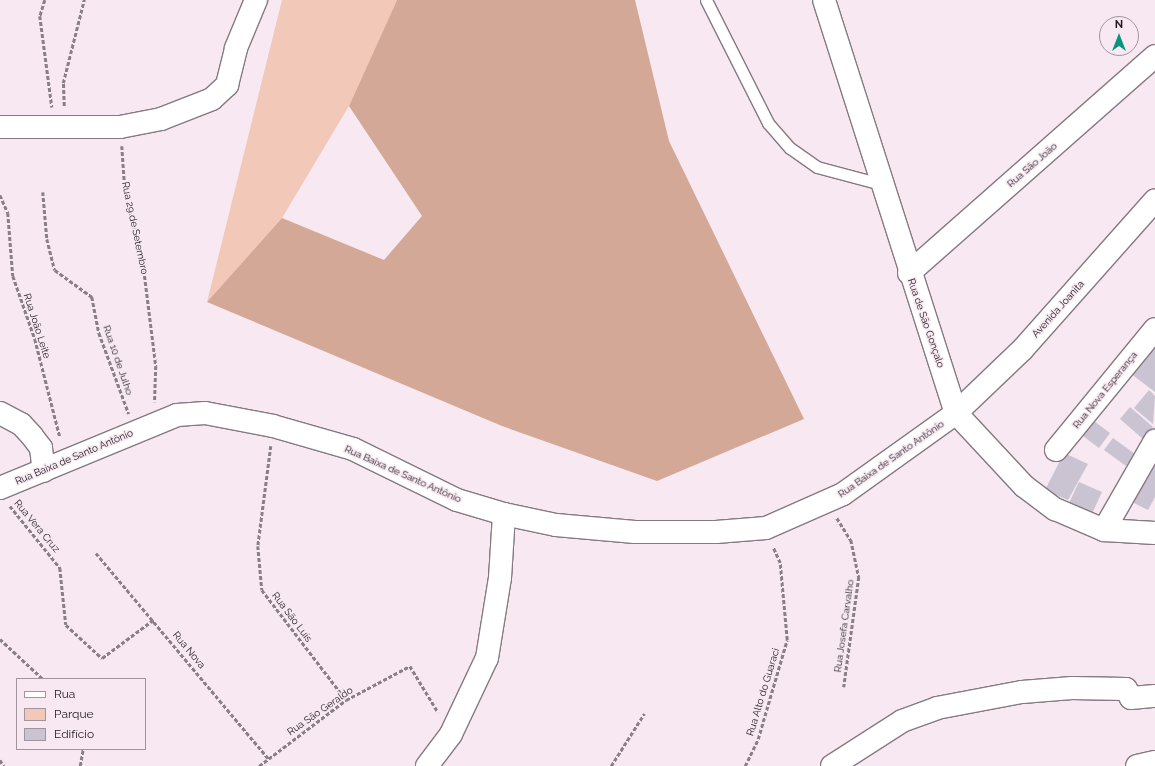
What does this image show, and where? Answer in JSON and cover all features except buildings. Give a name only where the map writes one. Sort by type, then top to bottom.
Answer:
[{"type":"street","points":[[0,127],[60,125],[120,127],[162,118],[212,99],[224,90],[236,48],[256,0]]},
{"type":"street","name":"Rua de São Gonçalo","points":[[824,0],[909,273],[956,413],[1024,486],[1055,509],[1104,530],[1155,534]]},
{"type":"street","name":"Rua São João","points":[[909,273],[1155,56]]},
{"type":"street","name":"Avenida Joanita","points":[[956,413],[1022,350],[1155,200]]},
{"type":"street","name":"Rua Nova Esperança","points":[[1056,450],[1155,329]]},
{"type":"street","points":[[0,413],[21,424],[32,436],[41,448],[44,471]]},
{"type":"street","name":"Rua Baixa de Santo Antônio","points":[[4,496],[44,471],[144,428],[177,416],[205,413],[273,426],[353,450],[456,500],[504,514],[556,525],[635,532],[766,528],[828,502],[956,413]]},
{"type":"street","points":[[1104,530],[1155,441]]},
{"type":"street","points":[[427,766],[452,734],[487,658],[500,578],[504,514]]},
{"type":"street","points":[[832,766],[902,721],[937,708],[1022,692],[1072,688],[1126,689],[1131,698],[1155,696]]},
{"type":"street","points":[[1137,766],[1155,762]]},
{"type":"lane","points":[[706,0],[768,123],[790,148],[817,167],[881,184]]},
{"type":"path","points":[[45,0],[40,16],[60,125]]},
{"type":"path","points":[[60,125],[63,83],[84,0]]},
{"type":"path","name":"Rua 29 de Setembro","points":[[120,127],[125,190],[144,270],[156,366],[144,428]]},
{"type":"path","name":"Rua 10 de Julho","points":[[43,192],[47,239],[55,270],[92,297],[98,333],[144,428]]},
{"type":"path","name":"Rua João Leite","points":[[0,195],[8,213],[13,276],[35,339],[67,461]]},
{"type":"path","name":"Rua São Luís","points":[[270,460],[258,546],[262,590],[346,700]]},
{"type":"path","name":"Rua Vera Cruz","points":[[4,496],[60,568],[66,625],[102,658],[153,620]]},
{"type":"path","name":"Rua Josefa Carvalho","points":[[828,502],[851,540],[859,577],[844,687]]},
{"type":"path","name":"Rua Alto do Guaraci","points":[[746,766],[758,739],[787,640],[780,564],[766,528]]},
{"type":"path","name":"Rua Nova","points":[[96,553],[268,758]]},
{"type":"path","points":[[0,639],[42,678]]},
{"type":"path","name":"Rua São Geraldo","points":[[258,766],[346,700],[410,666],[452,734]]},
{"type":"path","points":[[611,766],[644,714]]},
{"type":"path","points":[[80,766],[83,750]]},
{"type":"path","points":[[0,760],[4,766]]},
{"type":"green space","points":[[282,0],[397,0],[349,106],[282,218],[207,302]]},
{"type":"shaded area","points":[[397,0],[635,0],[669,141],[804,419],[657,481],[502,426],[207,302],[282,218],[384,260],[422,216],[349,106]]}]
